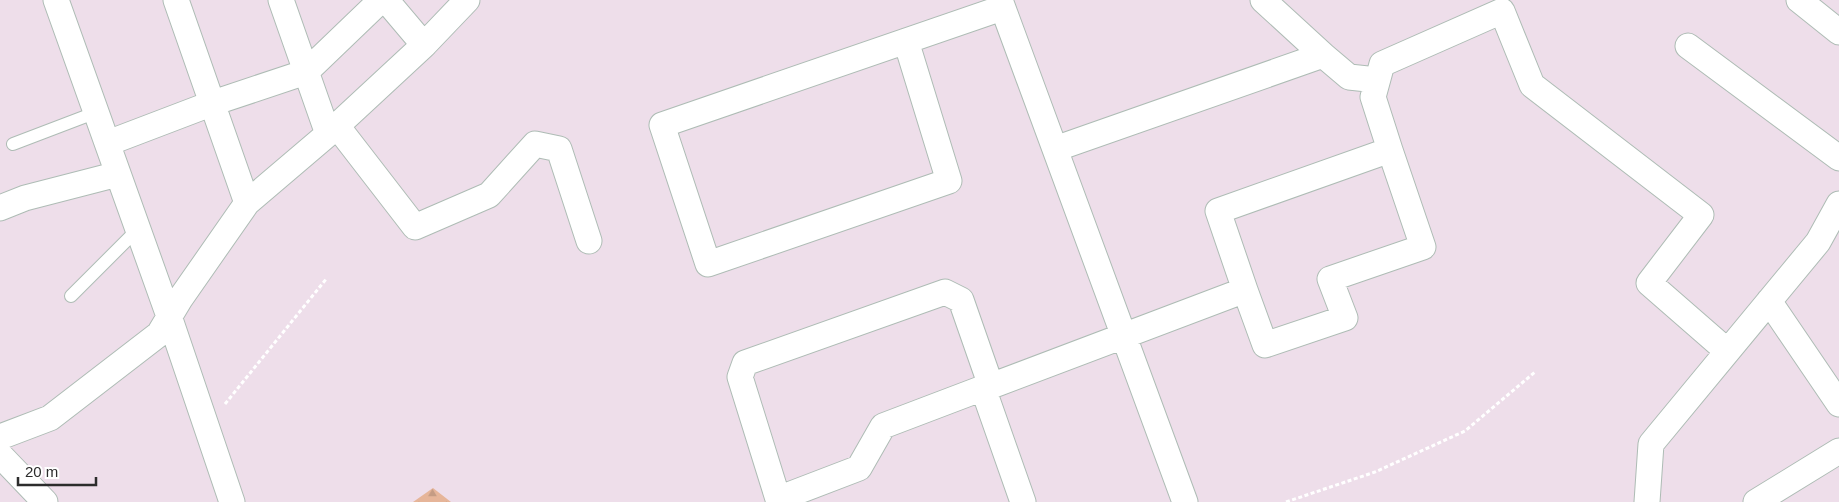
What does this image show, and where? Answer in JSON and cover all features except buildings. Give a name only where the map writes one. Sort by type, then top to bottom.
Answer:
[{"type":"street","points":[[56,0],[170,319],[232,502]]},
{"type":"street","points":[[176,0],[248,203]]},
{"type":"street","points":[[281,0],[306,72],[332,130],[415,227],[489,194],[535,144],[560,149],[589,241]]},
{"type":"street","points":[[108,143],[213,103],[306,72],[381,0]]},
{"type":"street","points":[[386,0],[424,45]]},
{"type":"street","points":[[0,437],[50,418],[159,334],[170,319],[180,299],[248,203],[332,130],[424,45],[467,0]]},
{"type":"street","points":[[1262,0],[1348,77],[1377,80]]},
{"type":"street","points":[[1799,0],[1839,32]]},
{"type":"street","points":[[906,41],[949,181],[708,264],[662,125],[906,41],[1001,4],[1184,502]]},
{"type":"street","points":[[1390,150],[1218,211],[1265,345],[1345,318],[1330,279],[1422,247],[1373,97],[1382,64],[1507,4],[1532,85],[1701,215],[1649,283],[1727,352]]},
{"type":"street","points":[[1688,46],[1839,158]]},
{"type":"street","points":[[1055,150],[1322,55]]},
{"type":"street","points":[[0,208],[25,198],[118,174]]},
{"type":"street","points":[[1647,502],[1651,444],[1818,242],[1839,204]]},
{"type":"street","points":[[1023,502],[987,387],[960,300],[945,292],[744,363],[740,377],[779,500],[859,468],[884,426],[987,387],[1123,335],[1245,290]]},
{"type":"street","points":[[1769,301],[1839,404]]},
{"type":"street","points":[[1756,502],[1839,451]]},
{"type":"street","points":[[0,455],[45,502]]},
{"type":"lane","points":[[13,144],[97,112]]},
{"type":"lane","points":[[70,296],[138,229]]},
{"type":"path","points":[[206,427],[327,278]]},
{"type":"path","points":[[1286,502],[1375,472],[1465,431],[1535,372]]},
{"type":"green space","points":[[433,488],[451,502],[413,502]]}]
